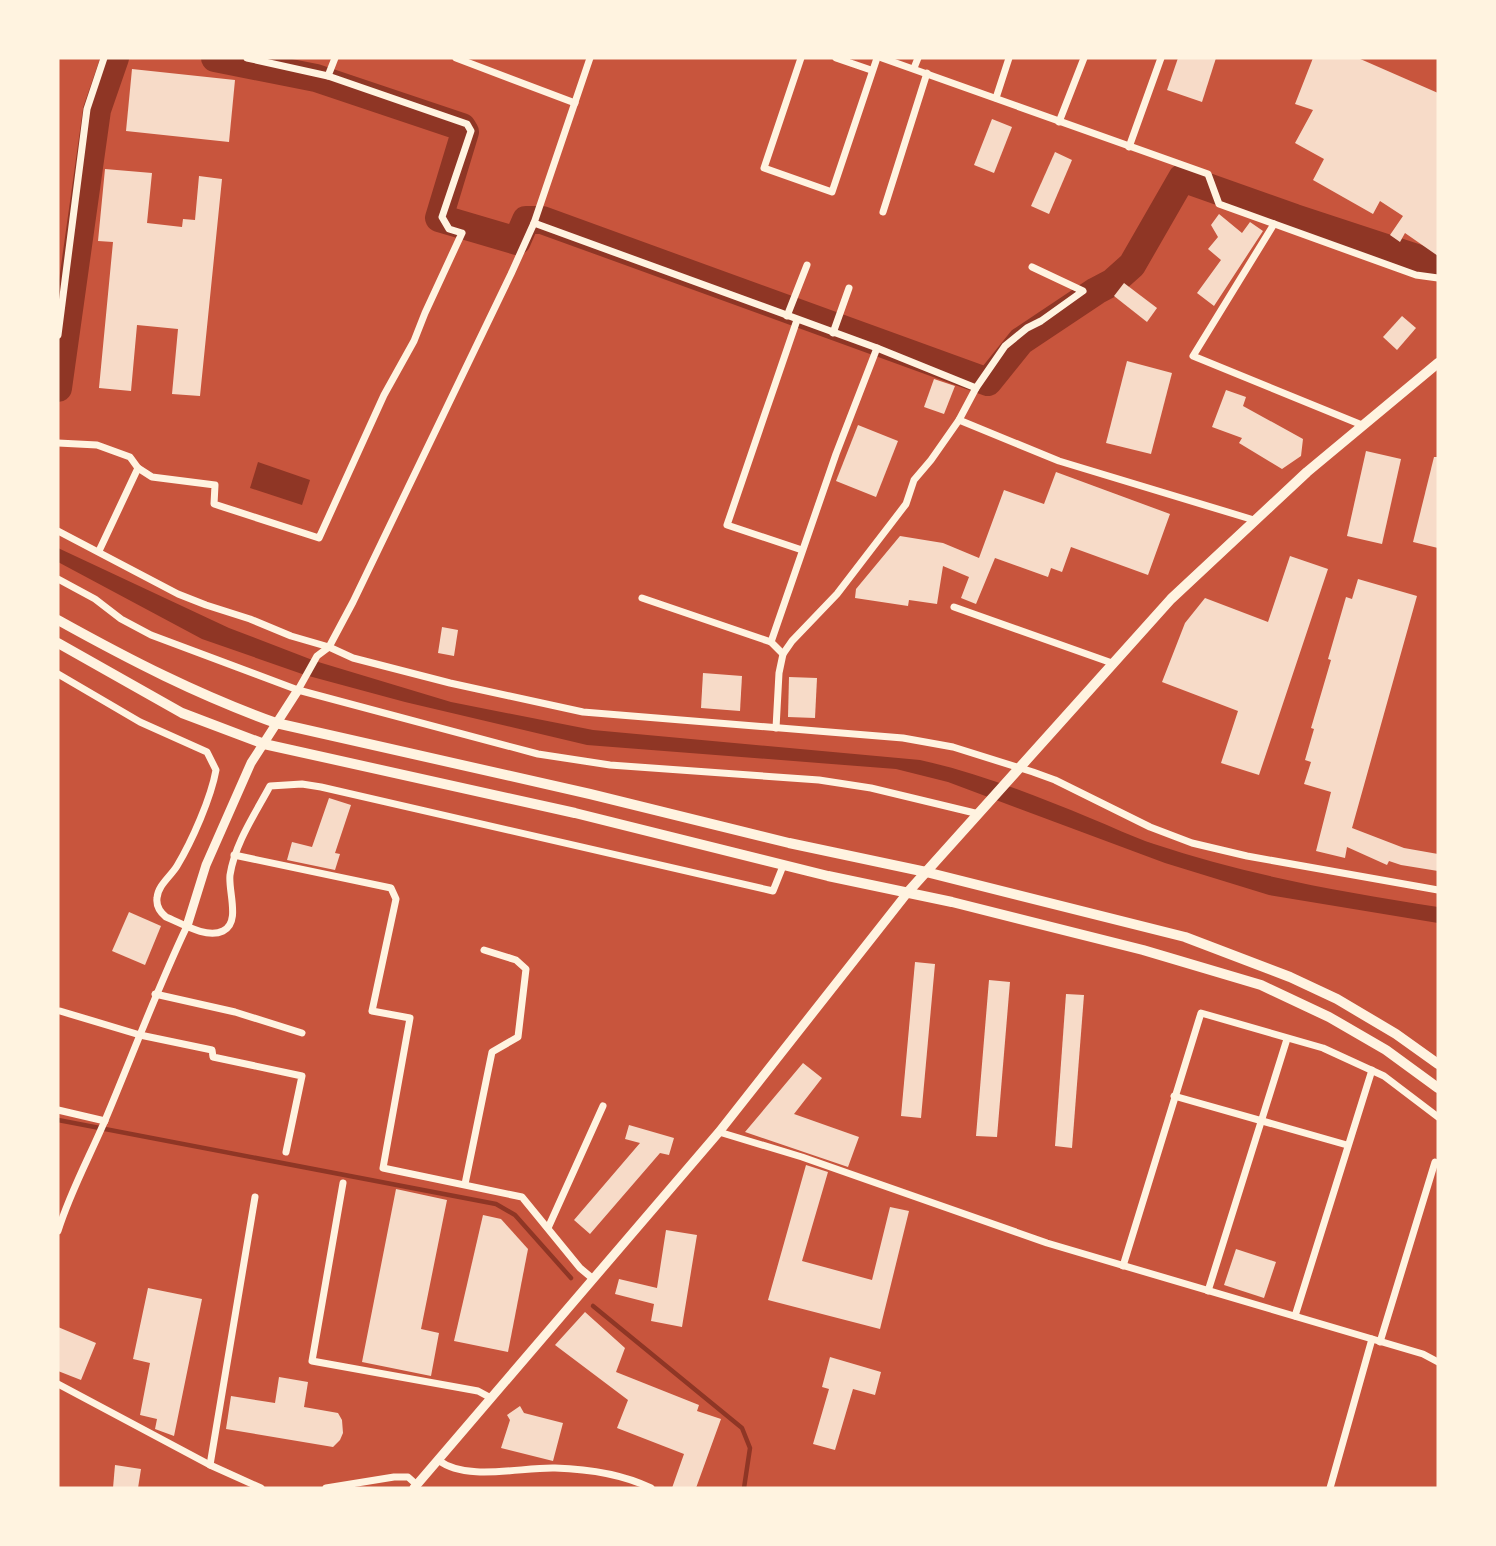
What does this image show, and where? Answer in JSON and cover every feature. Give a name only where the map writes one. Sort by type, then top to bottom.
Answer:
[{"type":"main road","points":[[908,892],[1171,599],[1254,520],[1362,425],[1438,363]]},
{"type":"main road","points":[[58,620],[174,683],[276,723],[590,794],[789,843],[926,872],[1172,933],[1233,954],[1337,999],[1396,1034],[1438,1064]]},
{"type":"main road","points":[[58,643],[182,713],[264,744],[575,813],[783,866],[908,892],[1143,950],[1261,985],[1329,1017],[1386,1050],[1438,1088]]},
{"type":"street","points":[[58,335],[87,109],[104,58]]},
{"type":"street","points":[[58,443],[97,445],[130,457],[138,468],[152,477],[215,485],[214,504],[318,538],[384,395],[414,341],[462,233],[449,229],[442,217],[471,131],[467,124],[328,76],[247,58]]},
{"type":"street","points":[[328,76],[335,58]]},
{"type":"street","points":[[456,58],[575,103]]},
{"type":"street","points":[[58,1231],[79,1174],[105,1121],[155,994],[187,926],[218,837],[251,763],[317,656],[329,647],[412,481],[534,223],[590,58]]},
{"type":"street","points":[[801,58],[764,168],[832,192],[877,58]]},
{"type":"street","points":[[836,58],[871,70]]},
{"type":"street","points":[[882,58],[1208,174],[1219,204],[1416,275],[1438,278]]},
{"type":"street","points":[[914,68],[918,58]]},
{"type":"street","points":[[996,98],[1009,58]]},
{"type":"street","points":[[1059,122],[1084,58]]},
{"type":"street","points":[[1129,147],[1161,58]]},
{"type":"street","points":[[883,212],[927,73]]},
{"type":"street","points":[[534,223],[877,348],[976,388]]},
{"type":"street","points":[[1275,224],[1193,356],[1362,425]]},
{"type":"street","points":[[787,316],[807,265]]},
{"type":"street","points":[[776,728],[779,673],[783,654],[792,641],[837,594],[906,504],[914,480],[959,420],[976,388],[1005,346],[1083,291],[1032,267]]},
{"type":"street","points":[[833,332],[849,289]]},
{"type":"street","points":[[797,320],[727,525],[802,550]]},
{"type":"street","points":[[771,642],[836,454],[877,348]]},
{"type":"street","points":[[959,420],[1059,461],[1254,520]]},
{"type":"street","points":[[99,551],[138,468]]},
{"type":"street","points":[[58,531],[206,606],[250,619],[354,658],[450,683],[583,712],[903,738],[953,747],[1015,772],[1055,780],[1150,827],[1192,843],[1247,856],[1438,890]]},
{"type":"street","points":[[58,579],[151,635],[298,690],[538,754],[610,765],[820,780],[982,810]]},
{"type":"street","points":[[642,598],[771,642],[783,654]]},
{"type":"street","points":[[954,607],[1112,663]]},
{"type":"street","points":[[58,674],[140,722],[206,752],[216,770],[212,790],[183,852],[157,896],[160,912],[166,917],[210,934],[222,932],[229,927],[232,919],[229,877],[234,855],[270,786],[302,784],[773,891],[783,866]]},
{"type":"street","points":[[234,855],[391,888],[396,898],[372,1011],[410,1018],[383,1168],[522,1197],[580,1268],[592,1278]]},
{"type":"street","points":[[326,1488],[394,1477],[408,1477],[415,1487],[719,1132],[908,892]]},
{"type":"street","points":[[465,1184],[492,1052],[518,1037],[526,969],[516,960],[484,950]]},
{"type":"street","points":[[155,994],[235,1013],[302,1033]]},
{"type":"street","points":[[60,1011],[140,1034],[212,1050],[213,1056],[302,1076],[286,1152]]},
{"type":"street","points":[[1123,1266],[1201,1013],[1323,1048],[1384,1076],[1438,1117]]},
{"type":"street","points":[[1208,1291],[1287,1039]]},
{"type":"street","points":[[1295,1316],[1372,1070]]},
{"type":"street","points":[[1174,1096],[1347,1145]]},
{"type":"street","points":[[548,1228],[603,1106]]},
{"type":"street","points":[[58,1110],[105,1121]]},
{"type":"street","points":[[719,1132],[802,1157],[1047,1243],[1423,1354],[1438,1362]]},
{"type":"street","points":[[1330,1488],[1435,1162]]},
{"type":"street","points":[[343,1183],[312,1361],[478,1391],[491,1398]]},
{"type":"street","points":[[209,1465],[255,1196]]},
{"type":"street","points":[[58,1384],[209,1465],[261,1488]]},
{"type":"street","points":[[438,1460],[448,1467],[485,1472],[555,1468],[602,1473],[651,1488]]},
{"type":"shaded area","points":[[258,462],[310,480],[302,505],[250,488]]},
{"type":"shaded area","points":[[58,548],[229,628],[315,661],[451,702],[593,730],[920,760],[1006,785],[1138,838],[1224,865],[1294,882],[1438,907],[1438,923],[1269,895],[1165,863],[948,782],[896,769],[587,745],[405,702],[305,675],[202,639],[58,562]]},
{"type":"building","points":[[1178,58],[1216,58],[1202,102],[1167,90]]},
{"type":"building","points":[[1313,58],[1358,58],[1438,93],[1438,256],[1405,233],[1400,242],[1390,235],[1403,216],[1380,201],[1373,214],[1313,180],[1324,159],[1295,143],[1313,110],[1295,104]]},
{"type":"building","points":[[132,69],[235,80],[229,142],[126,131]]},
{"type":"building","points":[[992,119],[1012,127],[994,173],[974,165]]},
{"type":"building","points":[[1055,152],[1072,160],[1049,214],[1031,206]]},
{"type":"building","points":[[105,169],[152,173],[147,223],[182,227],[183,219],[195,220],[199,176],[222,179],[200,396],[172,394],[178,329],[137,325],[131,391],[99,388],[113,242],[98,241]]},
{"type":"building","points":[[1219,214],[1242,233],[1250,222],[1263,231],[1214,306],[1197,293],[1221,260],[1208,249],[1218,237],[1211,225]]},
{"type":"building","points":[[1124,283],[1157,308],[1147,322],[1114,296]]},
{"type":"building","points":[[1402,316],[1416,328],[1397,350],[1383,337]]},
{"type":"building","points":[[1127,361],[1172,373],[1151,454],[1106,443]]},
{"type":"building","points":[[934,379],[955,386],[944,414],[924,407]]},
{"type":"building","points":[[1226,390],[1246,397],[1243,406],[1303,439],[1301,456],[1282,469],[1239,443],[1242,438],[1212,427]]},
{"type":"building","points":[[858,425],[898,441],[876,497],[836,481]]},
{"type":"building","points":[[1366,451],[1401,459],[1382,544],[1347,536]]},
{"type":"building","points":[[1434,457],[1438,457],[1438,548],[1413,542]]},
{"type":"building","points":[[1056,472],[1170,514],[1148,575],[1071,547],[1062,572],[1051,568],[1048,577],[995,558],[976,604],[961,598],[969,577],[943,566],[937,604],[909,600],[908,606],[855,598],[856,589],[900,536],[943,543],[979,558],[1004,490],[1044,504]]},
{"type":"building","points":[[1290,556],[1328,569],[1259,775],[1221,763],[1238,711],[1162,682],[1185,623],[1205,598],[1268,622]]},
{"type":"building","points":[[1358,579],[1417,596],[1352,828],[1404,848],[1438,854],[1438,871],[1389,861],[1387,865],[1347,847],[1345,858],[1316,851],[1331,792],[1304,784],[1311,762],[1305,760],[1314,729],[1311,728],[1331,660],[1328,659],[1346,597],[1352,599]]},
{"type":"building","points":[[442,627],[458,630],[454,656],[438,653]]},
{"type":"building","points":[[703,673],[742,676],[740,711],[701,708]]},
{"type":"building","points":[[789,677],[817,678],[815,718],[788,717]]},
{"type":"building","points":[[329,798],[351,805],[335,853],[340,854],[335,870],[287,860],[292,842],[312,847]]},
{"type":"building","points":[[129,912],[161,926],[145,965],[112,951]]},
{"type":"building","points":[[915,962],[935,964],[921,1118],[901,1116]]},
{"type":"building","points":[[989,980],[1010,982],[997,1137],[976,1136]]},
{"type":"building","points":[[1066,994],[1084,995],[1072,1148],[1055,1146]]},
{"type":"building","points":[[803,1063],[822,1078],[794,1114],[859,1137],[848,1167],[745,1132]]},
{"type":"building","points":[[629,1125],[674,1138],[669,1155],[660,1153],[590,1234],[574,1220],[640,1143],[625,1139]]},
{"type":"building","points":[[806,1165],[828,1172],[802,1261],[872,1280],[890,1207],[909,1211],[880,1329],[768,1300]]},
{"type":"building","points":[[396,1189],[447,1200],[421,1329],[439,1333],[431,1376],[362,1362]]},
{"type":"building","points":[[483,1215],[501,1219],[528,1249],[508,1352],[454,1341]]},
{"type":"building","points":[[666,1230],[697,1235],[682,1327],[651,1321],[654,1304],[615,1294],[619,1279],[657,1288]]},
{"type":"building","points":[[1236,1249],[1276,1262],[1264,1298],[1224,1285]]},
{"type":"building","points":[[148,1288],[202,1299],[174,1436],[155,1429],[157,1419],[140,1415],[150,1363],[133,1359]]},
{"type":"building","points":[[585,1312],[625,1348],[616,1372],[699,1405],[697,1411],[721,1419],[696,1488],[672,1488],[684,1454],[617,1428],[628,1400],[555,1345]]},
{"type":"building","points":[[58,1327],[96,1343],[81,1380],[58,1371]]},
{"type":"building","points":[[830,1357],[881,1372],[875,1395],[853,1389],[835,1450],[813,1444],[829,1389],[822,1387]]},
{"type":"building","points":[[279,1377],[308,1382],[304,1407],[338,1413],[342,1420],[343,1433],[333,1447],[226,1429],[231,1396],[275,1403]]},
{"type":"building","points":[[520,1406],[524,1413],[563,1423],[553,1461],[501,1448],[510,1420],[507,1415]]},
{"type":"building","points":[[115,1465],[141,1469],[138,1488],[113,1488]]},
{"type":"waterway","points":[[58,388],[97,110],[115,58]]},
{"type":"waterway","points":[[215,58],[316,78],[462,127],[465,132],[439,218],[517,241],[526,220],[542,220],[988,382],[1021,341],[1113,282],[1132,265],[1182,178],[1438,265]]},
{"type":"waterway","points":[[58,1120],[496,1204],[515,1215],[571,1278]]},
{"type":"waterway","points":[[593,1306],[742,1428],[750,1448],[744,1488]]}]
